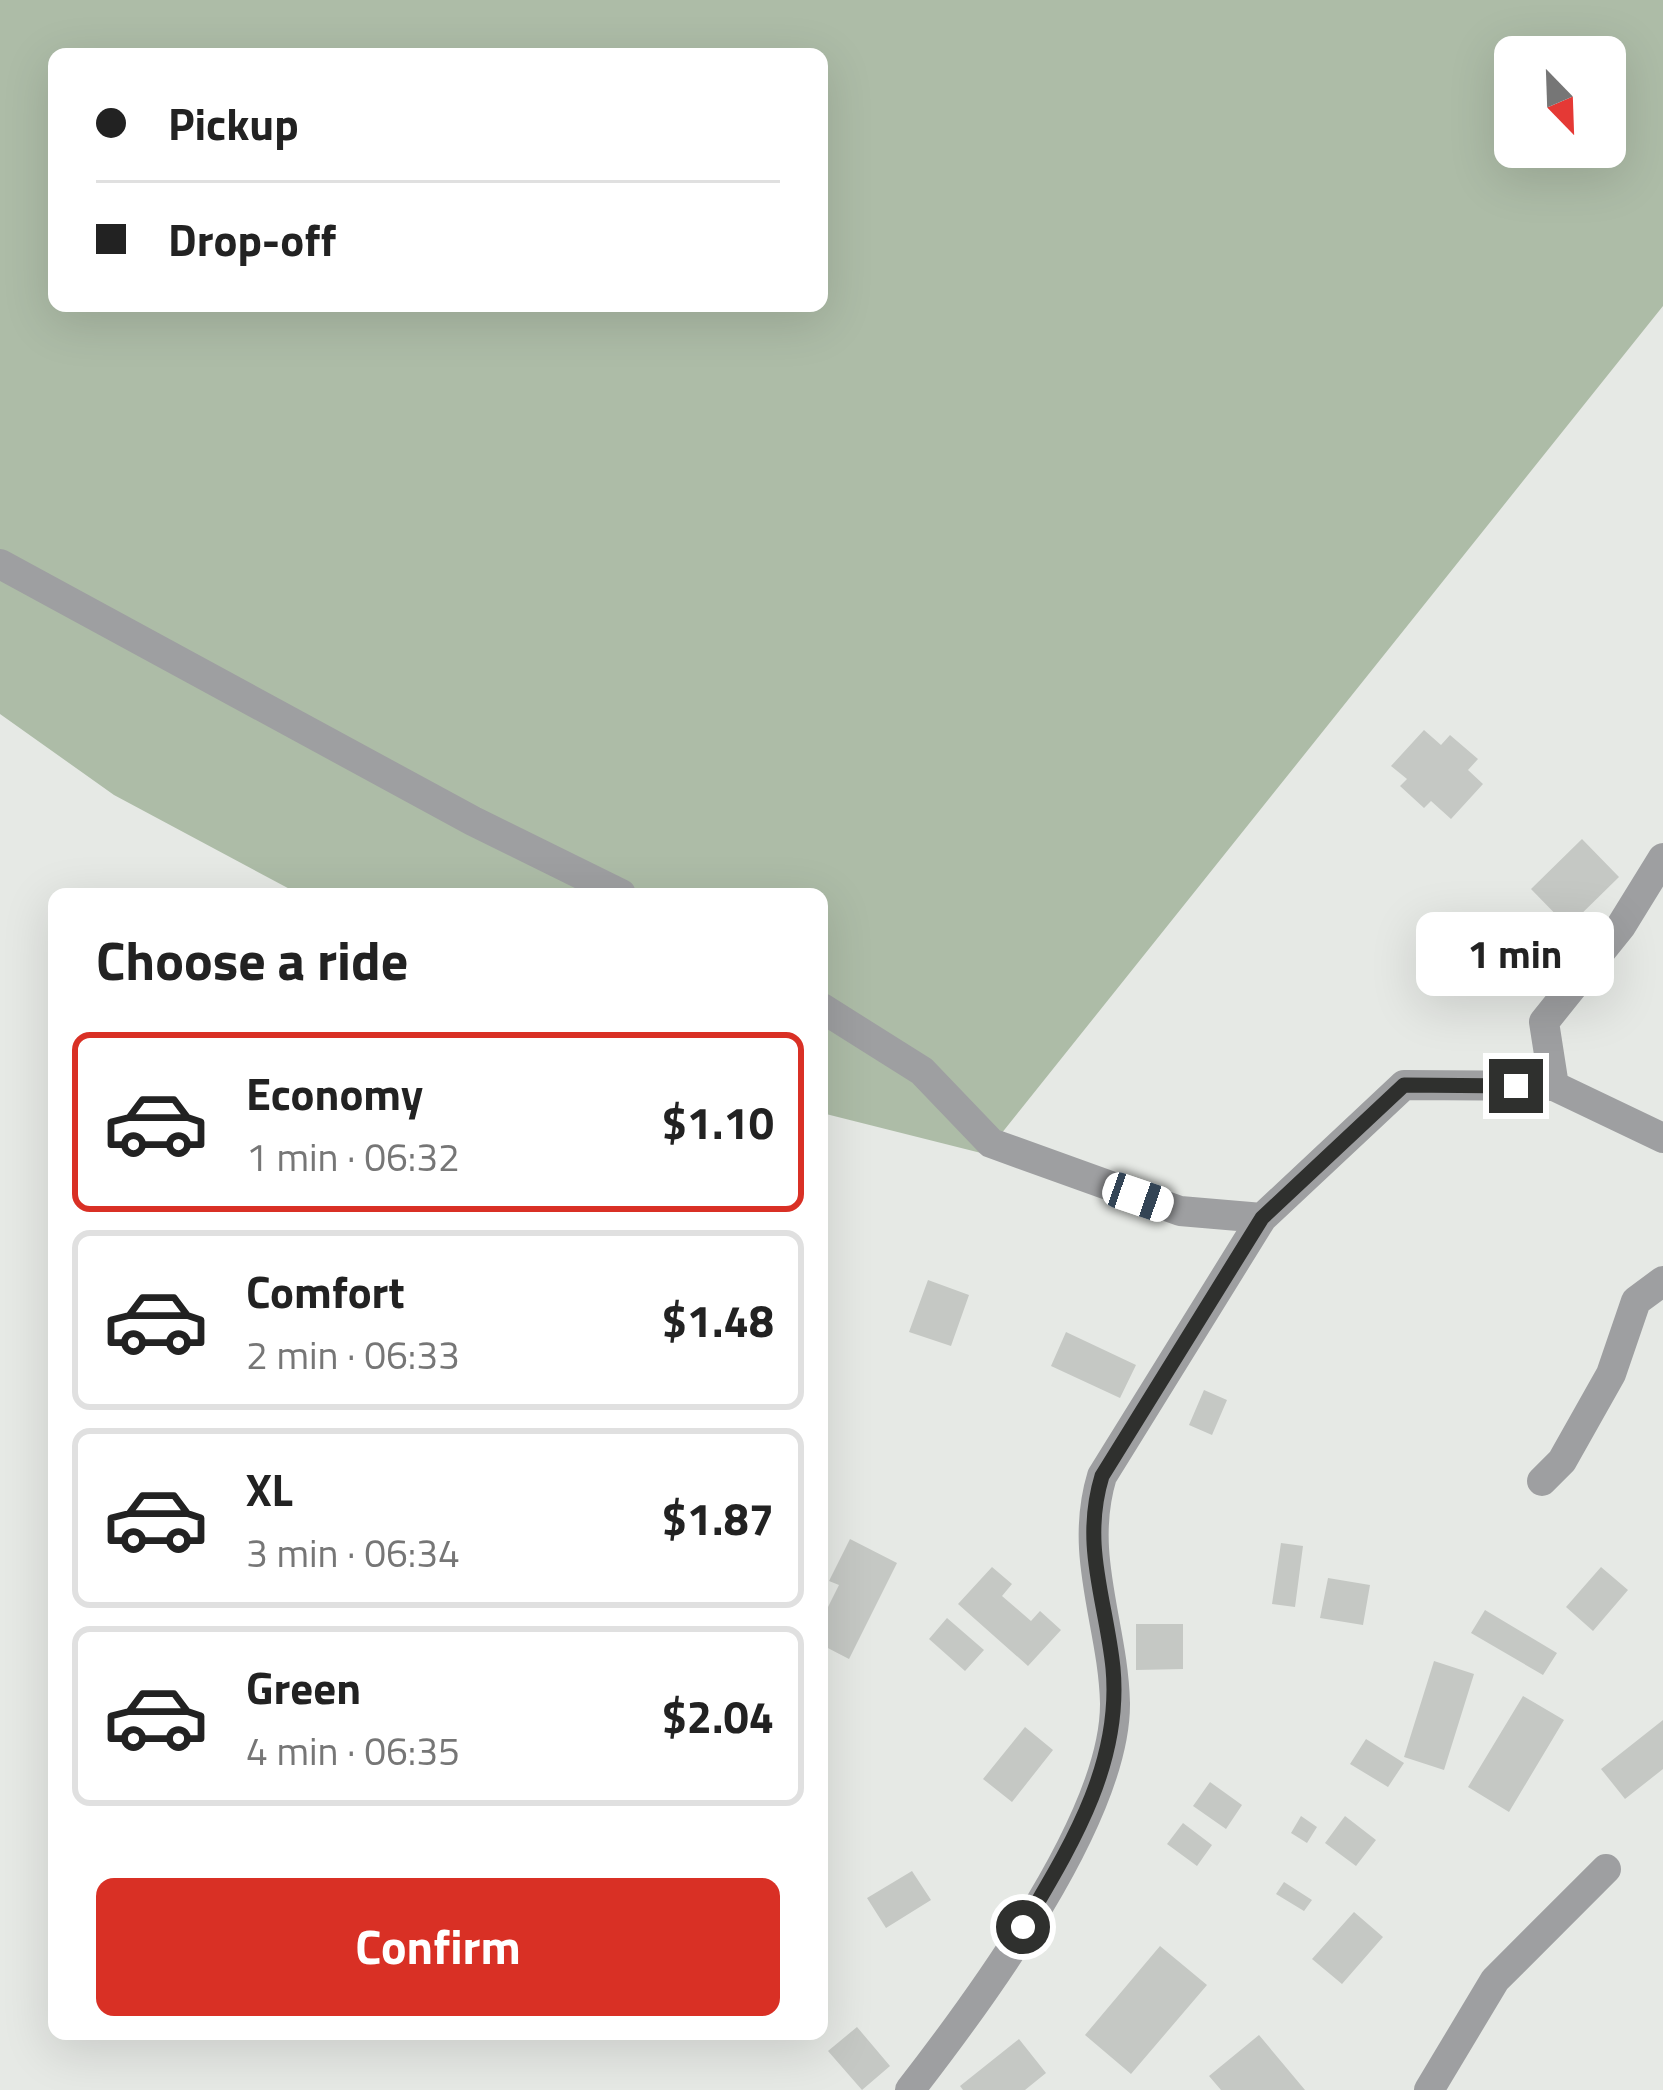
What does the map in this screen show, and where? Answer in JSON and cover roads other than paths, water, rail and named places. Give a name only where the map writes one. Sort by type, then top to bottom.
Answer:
[{"type":"street","points":[[0,564],[473,821],[609,888]]},
{"type":"street","points":[[1554,1086],[1544,1022],[1621,926],[1663,858]]},
{"type":"street","points":[[828,1012],[922,1071],[991,1143],[1180,1211],[1262,1218]]},
{"type":"street","points":[[910,2090],[978,2002],[1057,1870],[1111,1750],[1113,1666],[1092,1567],[1090,1514],[1102,1476],[1262,1218],[1404,1085],[1554,1086],[1663,1138]]},
{"type":"street","points":[[1541,1481],[1562,1462],[1611,1374],[1636,1301],[1663,1281]]},
{"type":"street","points":[[1430,2090],[1496,1979],[1606,1869]]}]
